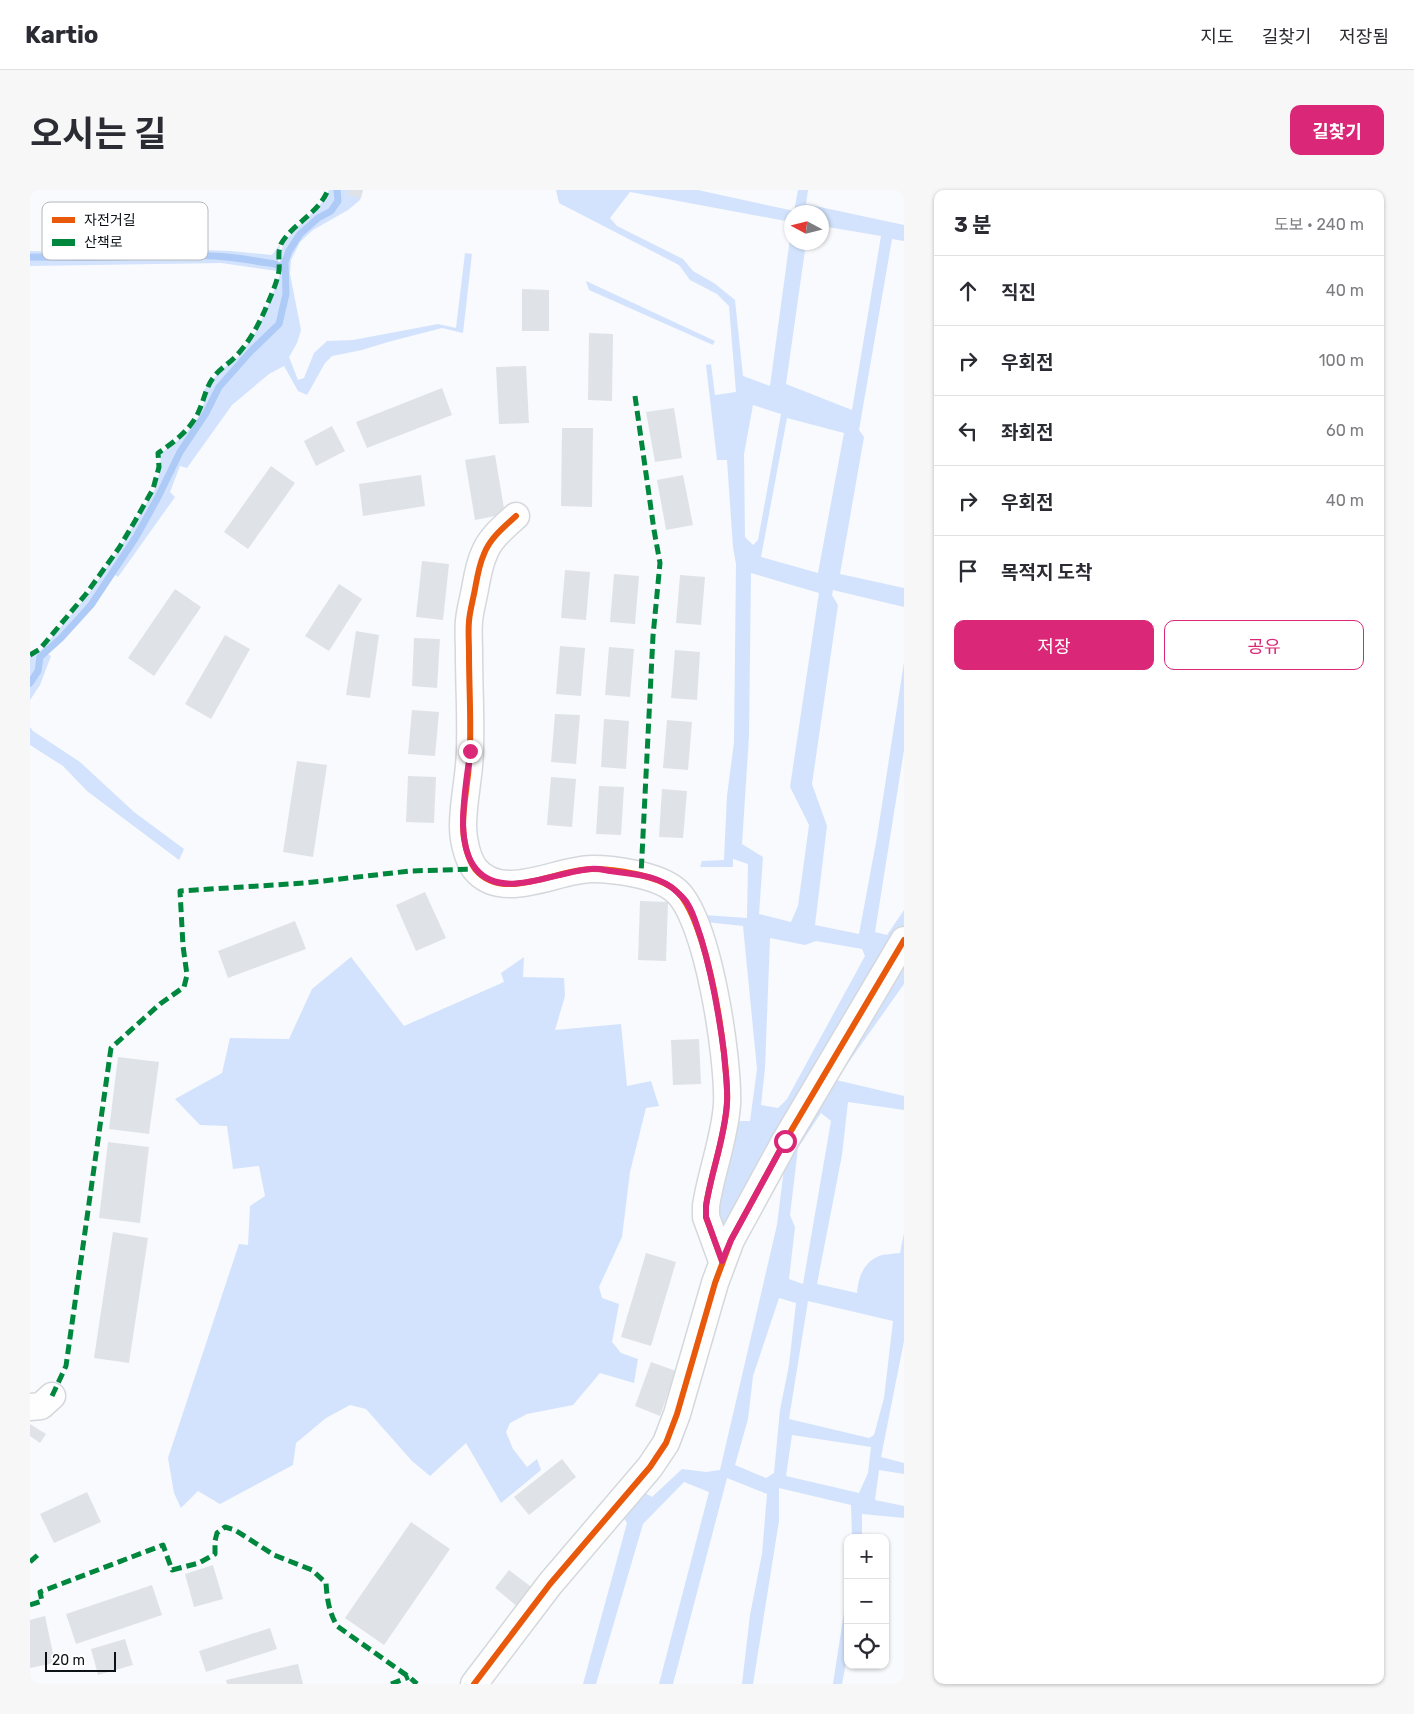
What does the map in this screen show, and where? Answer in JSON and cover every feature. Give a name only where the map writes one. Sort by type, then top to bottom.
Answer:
[{"type":"street","points":[[516,516],[496,535],[484,553],[469,622],[470,751],[462,826],[464,841],[476,869],[487,878],[498,883],[513,885],[591,869],[641,875],[663,882],[676,890],[687,903],[696,922],[708,960],[721,1028],[726,1078],[727,1102],[725,1122],[706,1206],[706,1217],[722,1261]]},
{"type":"street","points":[[474,1684],[550,1584],[650,1467],[666,1443],[678,1414],[722,1261],[731,1240],[785,1141],[904,940]]},
{"type":"shaded area","points":[[329,190],[335,190],[336,201],[298,233],[290,245],[283,266],[280,263],[281,252],[285,242],[324,200]]},
{"type":"shaded area","points":[[338,190],[363,190],[360,200],[348,210],[313,230],[300,242],[291,260],[290,274],[301,330],[297,343],[289,357],[298,380],[304,378],[314,353],[327,341],[353,340],[438,324],[456,328],[465,253],[472,254],[463,333],[442,328],[362,350],[332,356],[325,363],[307,395],[298,391],[284,366],[269,374],[232,405],[187,468],[180,466],[170,492],[175,497],[118,577],[115,575],[160,498],[181,453],[208,414],[221,388],[252,352],[281,324],[288,294],[287,262],[294,244],[309,227],[332,212],[340,201]]},
{"type":"shaded area","points":[[556,190],[698,190],[784,209],[784,221],[630,192],[610,218],[617,226],[683,259],[693,271],[714,283],[735,300],[743,376],[770,386],[788,250],[805,250],[786,384],[852,410],[881,236],[829,227],[829,209],[904,225],[904,241],[892,239],[859,430],[864,437],[840,574],[904,588],[904,607],[833,590],[832,595],[838,605],[812,784],[827,826],[815,925],[859,934],[877,837],[904,662],[904,750],[875,932],[887,935],[904,910],[904,929],[720,1232],[715,1227],[732,1121],[704,915],[747,918],[748,864],[733,859],[733,867],[700,867],[702,861],[724,860],[727,796],[734,742],[736,564],[733,547],[727,460],[717,460],[706,365],[711,364],[715,395],[736,392],[729,306],[717,294],[690,280],[679,265],[559,203]],"holes":[[[753,405],[781,414],[758,540],[753,545],[745,537],[744,454]],[[787,418],[844,433],[818,573],[761,557]],[[751,573],[819,593],[790,787],[809,825],[798,906],[791,922],[759,914],[763,857],[742,844],[749,736]],[[706,922],[743,926],[757,1069],[750,1121],[735,1121]],[[770,938],[805,945],[816,941],[862,949],[865,956],[787,1099],[778,1108],[761,1105],[765,1068]]]},
{"type":"shaded area","points":[[798,190],[808,190],[806,204],[811,205],[795,205]]},
{"type":"shaded area","points":[[280,244],[278,262],[208,254],[208,250],[231,251],[272,255]]},
{"type":"shaded area","points":[[30,251],[42,251],[42,255],[30,255]]},
{"type":"shaded area","points":[[208,258],[245,260],[277,266],[277,271],[221,263],[30,266],[30,259],[208,260]]},
{"type":"shaded area","points":[[281,267],[283,269],[284,294],[278,323],[249,350],[218,386],[205,412],[178,451],[135,537],[112,574],[90,604],[49,648],[40,654],[36,670],[30,680],[30,657],[41,650],[87,596],[120,548],[155,489],[161,467],[160,454],[191,427],[202,409],[204,390],[221,370],[238,357],[253,337],[266,311],[281,272]]},
{"type":"shaded area","points":[[586,281],[715,341],[713,345],[589,290]]},
{"type":"shaded area","points":[[46,653],[51,656],[40,685],[30,700],[30,685],[39,671],[41,658]]},
{"type":"shaded area","points":[[30,727],[33,731],[80,762],[134,812],[184,849],[179,860],[87,791],[63,766],[30,745]]},
{"type":"shaded area","points":[[351,957],[404,1026],[504,982],[501,973],[524,957],[523,977],[564,978],[565,996],[555,1030],[621,1024],[627,1086],[651,1081],[659,1106],[646,1108],[630,1172],[622,1237],[599,1287],[602,1298],[619,1304],[612,1342],[621,1353],[638,1359],[634,1383],[600,1373],[573,1405],[527,1414],[510,1423],[506,1432],[513,1449],[527,1467],[537,1459],[541,1470],[501,1503],[466,1443],[430,1476],[412,1461],[366,1409],[350,1405],[326,1418],[296,1443],[293,1465],[220,1504],[198,1491],[181,1508],[174,1493],[168,1458],[239,1244],[248,1245],[250,1206],[265,1196],[259,1166],[233,1169],[227,1126],[200,1125],[175,1099],[222,1073],[230,1038],[289,1039],[312,989]]},
{"type":"shaded area","points":[[904,960],[904,984],[836,1080],[904,1096],[904,1110],[848,1102],[842,1155],[817,1284],[857,1293],[860,1277],[865,1267],[879,1256],[900,1253],[904,1233],[904,1341],[881,1457],[904,1463],[904,1474],[879,1470],[875,1500],[904,1506],[904,1518],[862,1514],[862,1534],[852,1534],[851,1505],[779,1488],[779,1521],[753,1684],[742,1684],[750,1615],[762,1554],[767,1494],[727,1478],[673,1684],[659,1684],[709,1492],[684,1482],[643,1524],[596,1684],[583,1684],[627,1523],[621,1514],[640,1490],[652,1497],[682,1469],[706,1472],[720,1470],[777,1225],[786,1152]],"holes":[[[821,1113],[831,1121],[803,1284],[789,1279],[795,1227],[790,1215],[798,1148]],[[779,1298],[796,1303],[789,1365],[780,1410],[774,1473],[766,1478],[735,1465],[748,1419],[753,1376]],[[808,1301],[893,1321],[884,1398],[874,1435],[869,1438],[789,1419]],[[792,1435],[871,1447],[868,1473],[859,1493],[786,1476]]]},
{"type":"shaded area","points":[[844,1612],[845,1669],[842,1684],[833,1684]]},
{"type":"building","points":[[349,190],[363,190],[361,198],[348,195]]},
{"type":"building","points":[[522,289],[549,290],[549,331],[522,331]]},
{"type":"building","points":[[589,333],[613,334],[612,401],[588,400]]},
{"type":"building","points":[[526,366],[529,423],[499,424],[496,367]]},
{"type":"building","points":[[442,388],[452,415],[367,448],[356,422]]},
{"type":"building","points":[[674,408],[682,458],[655,462],[646,412]]},
{"type":"building","points":[[332,426],[345,451],[316,466],[304,441]]},
{"type":"building","points":[[562,428],[593,428],[592,507],[561,506]]},
{"type":"building","points":[[495,455],[505,514],[475,520],[465,460]]},
{"type":"building","points":[[271,466],[295,483],[248,549],[224,532]]},
{"type":"building","points":[[421,475],[425,506],[363,516],[359,484]]},
{"type":"building","points":[[683,475],[693,525],[666,530],[657,480]]},
{"type":"building","points":[[422,561],[449,564],[443,620],[416,617]]},
{"type":"building","points":[[565,570],[590,572],[586,620],[561,618]]},
{"type":"building","points":[[614,574],[639,576],[635,624],[610,622]]},
{"type":"building","points":[[680,575],[705,577],[701,625],[676,623]]},
{"type":"building","points":[[339,584],[362,599],[329,651],[305,636]]},
{"type":"building","points":[[175,589],[201,607],[154,676],[128,658]]},
{"type":"building","points":[[356,631],[379,635],[370,698],[346,695]]},
{"type":"building","points":[[225,635],[250,649],[211,719],[185,704]]},
{"type":"building","points":[[414,638],[440,639],[437,688],[412,686]]},
{"type":"building","points":[[560,646],[585,648],[581,696],[556,694]]},
{"type":"building","points":[[609,647],[634,649],[630,697],[605,695]]},
{"type":"building","points":[[675,650],[700,652],[697,700],[671,698]]},
{"type":"building","points":[[412,710],[439,712],[435,756],[408,754]]},
{"type":"building","points":[[555,714],[580,715],[576,764],[551,762]]},
{"type":"building","points":[[604,719],[629,721],[626,769],[601,767]]},
{"type":"building","points":[[667,720],[692,722],[688,770],[663,768]]},
{"type":"building","points":[[297,761],[327,765],[313,857],[283,852]]},
{"type":"building","points":[[408,776],[436,777],[434,823],[406,822]]},
{"type":"building","points":[[551,777],[576,779],[572,827],[547,825]]},
{"type":"building","points":[[599,786],[624,787],[621,835],[596,834]]},
{"type":"building","points":[[662,789],[687,791],[683,838],[659,837]]},
{"type":"building","points":[[425,892],[446,938],[416,951],[396,905]]},
{"type":"building","points":[[640,901],[668,902],[666,961],[638,960]]},
{"type":"building","points":[[295,921],[306,949],[228,978],[218,951]]},
{"type":"building","points":[[699,1039],[701,1084],[673,1085],[671,1040]]},
{"type":"building","points":[[118,1057],[159,1062],[149,1134],[109,1129]]},
{"type":"building","points":[[108,1142],[149,1147],[140,1223],[99,1218]]},
{"type":"building","points":[[113,1232],[148,1238],[129,1363],[94,1358]]},
{"type":"building","points":[[646,1253],[676,1262],[651,1346],[621,1337]]},
{"type":"building","points":[[651,1362],[676,1371],[660,1416],[635,1406]]},
{"type":"building","points":[[30,1424],[46,1434],[40,1443],[30,1436]]},
{"type":"building","points":[[562,1459],[576,1477],[529,1515],[514,1497]]},
{"type":"building","points":[[87,1492],[101,1522],[54,1543],[40,1514]]},
{"type":"building","points":[[411,1522],[450,1549],[384,1645],[345,1618]]},
{"type":"building","points":[[213,1565],[223,1599],[194,1607],[185,1574]]},
{"type":"building","points":[[509,1570],[534,1589],[519,1608],[495,1588]]},
{"type":"building","points":[[152,1585],[162,1615],[76,1644],[66,1614]]},
{"type":"building","points":[[45,1616],[55,1663],[30,1668],[30,1620]]},
{"type":"building","points":[[270,1628],[277,1649],[206,1672],[199,1651]]},
{"type":"building","points":[[125,1639],[133,1665],[98,1675],[91,1649]]},
{"type":"building","points":[[298,1664],[303,1684],[227,1684],[226,1680]]},
{"type":"waterway","points":[[30,683],[38,671],[40,657],[61,638],[91,605],[136,537],[180,452],[206,413],[219,387],[251,351],[279,324],[286,294],[285,262],[289,251],[300,234],[318,218],[331,211],[338,201],[337,190]]},
{"type":"waterway","points":[[208,256],[271,263],[284,269]]},
{"type":"waterway","points":[[30,257],[42,257]]},
{"type":"marked path","points":[[30,655],[40,649],[86,594],[119,548],[153,489],[159,467],[158,453],[186,430],[195,419],[213,378],[237,355],[249,339],[262,316],[275,285],[279,270],[281,244],[292,230],[318,206],[328,190]]},
{"type":"marked path","points":[[635,396],[660,563],[653,636],[641,875]]},
{"type":"marked path","points":[[52,1396],[66,1366],[111,1048],[160,1004],[184,987],[187,975],[183,946],[180,891],[305,883],[410,871],[476,869]]},
{"type":"marked path","points":[[30,1605],[42,1601],[40,1592],[163,1545],[172,1570],[199,1563],[215,1554],[217,1533],[225,1527],[235,1530],[274,1555],[312,1570],[326,1583],[329,1605],[337,1626],[417,1684]]},
{"type":"marked path","points":[[30,1562],[41,1552]]},
{"type":"marked path","points":[[391,1684],[409,1677]]},
{"type":"cycle path","points":[[516,516],[498,533],[482,558],[469,617],[470,758],[463,826],[466,848],[475,869],[487,879],[500,883],[531,882],[578,870],[612,870],[658,880],[675,890],[687,905],[697,928],[714,991],[727,1084],[726,1117],[706,1206],[706,1217],[722,1261]]},
{"type":"cycle path","points":[[474,1684],[550,1584],[650,1467],[666,1443],[677,1414],[715,1283],[731,1240],[785,1141],[904,940]]},
{"type":"route","points":[[470,751],[462,826],[464,841],[476,869],[487,878],[498,883],[513,885],[591,869],[612,871],[641,875],[663,882],[676,890],[687,903],[696,922],[708,960],[721,1028],[726,1078],[727,1102],[725,1122],[706,1206],[706,1217],[722,1261],[731,1240],[785,1141]]}]
